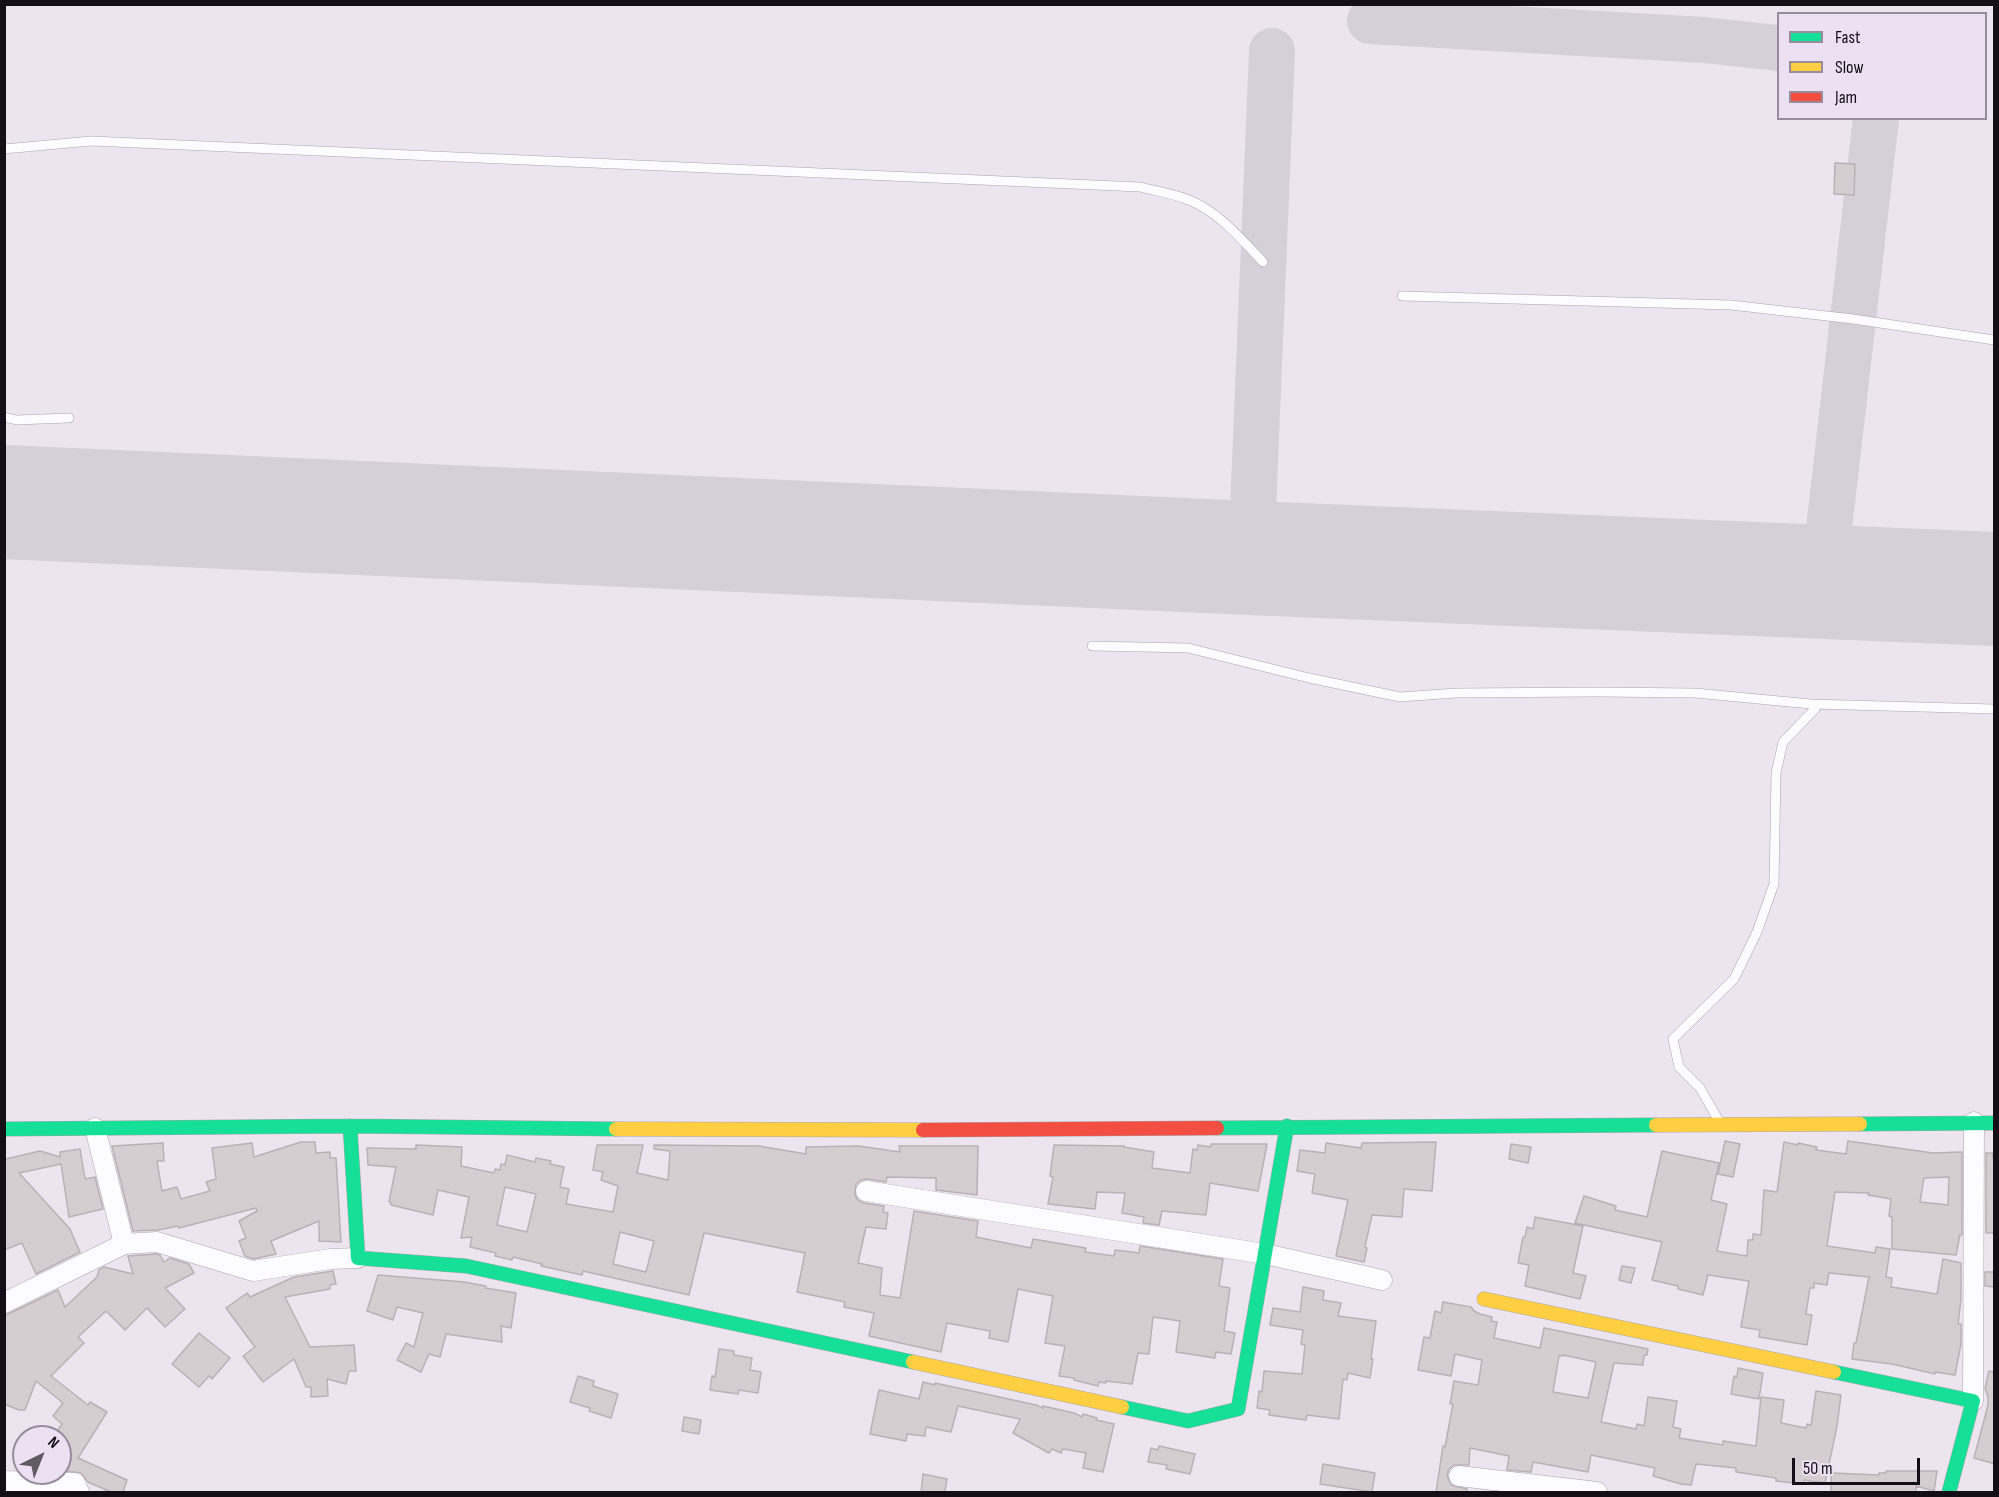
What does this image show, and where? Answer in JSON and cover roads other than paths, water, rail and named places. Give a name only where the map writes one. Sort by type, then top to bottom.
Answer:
[{"type":"street","points":[[1949,1492],[1972,1401],[1974,1122]]},
{"type":"street","points":[[4,1129],[350,1126],[795,1131],[1995,1123]]},
{"type":"street","points":[[350,1126],[358,1258]]},
{"type":"street","points":[[4,1303],[124,1244],[157,1242],[253,1271],[330,1259],[358,1258],[466,1266],[1188,1421],[1238,1408],[1287,1126]]},
{"type":"street","points":[[95,1128],[124,1244]]},
{"type":"street","points":[[866,1191],[1265,1254],[1382,1280]]},
{"type":"street","points":[[1484,1299],[1972,1401]]},
{"type":"street","points":[[1459,1476],[1597,1492]]},
{"type":"street","points":[[4,1481],[75,1483],[79,1492]]},
{"type":"lane","points":[[4,149],[91,141],[1140,187],[1189,200],[1207,210],[1233,230],[1263,262]]},
{"type":"lane","points":[[1402,296],[1731,305],[1853,319],[1995,340]]},
{"type":"lane","points":[[4,417],[16,420],[69,418]]},
{"type":"lane","points":[[1092,646],[1188,648],[1309,678],[1400,697],[1456,693],[1684,693],[1811,704],[1995,709]]},
{"type":"lane","points":[[1720,1124],[1700,1088],[1679,1067],[1673,1039],[1734,979],[1757,932],[1774,884],[1776,773],[1783,742],[1815,710],[1811,704]]}]
